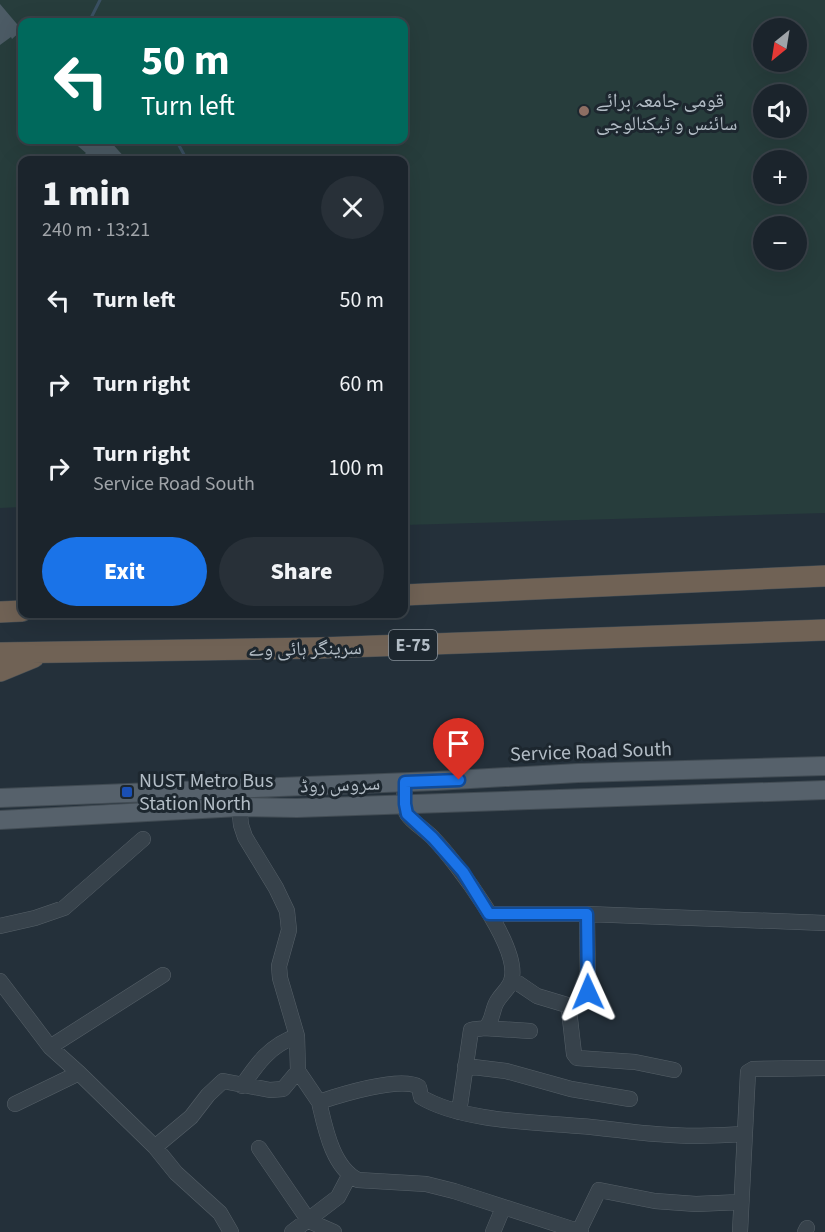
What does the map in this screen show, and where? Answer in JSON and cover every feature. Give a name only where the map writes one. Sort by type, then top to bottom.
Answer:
[{"type":"highway","points":[[408,595],[825,576]]},
{"type":"highway","points":[[0,612],[18,611]]},
{"type":"highway","name":"سرینگر ہائی وے","points":[[0,653],[319,648],[825,630]]},
{"type":"highway","points":[[0,671],[49,651]]},
{"type":"main road","name":"Service Road South","points":[[0,798],[578,773],[825,766]]},
{"type":"main road","points":[[342,784],[346,806]]},
{"type":"main road","name":"سروس روڈ","points":[[0,820],[239,807],[346,806],[825,790]]},
{"type":"street","points":[[405,782],[407,814],[433,838],[463,872],[489,914],[510,958],[512,979],[493,1007],[490,1022],[484,1028]]},
{"type":"street","points":[[237,788],[241,825],[245,837],[287,910],[289,930],[279,972],[297,1036],[298,1071],[319,1102],[333,1151],[351,1176],[365,1181],[426,1184],[503,1208],[542,1226],[580,1232],[599,1190],[655,1201],[696,1204],[741,1203]]},
{"type":"street","points":[[0,926],[64,908],[143,838]]},
{"type":"street","points":[[489,914],[587,914],[825,923]]},
{"type":"street","points":[[587,914],[588,992]]},
{"type":"street","points":[[50,1047],[163,975]]},
{"type":"street","points":[[512,979],[537,996],[567,1005],[574,1054],[578,1058],[635,1062],[675,1070]]},
{"type":"street","points":[[0,981],[50,1047],[154,1147],[176,1173],[220,1213],[231,1232]]},
{"type":"street","points":[[459,1112],[471,1030],[484,1028],[530,1031]]},
{"type":"street","points":[[242,1086],[262,1058],[282,1041],[297,1036]]},
{"type":"street","points":[[465,1066],[506,1071],[570,1089],[630,1099]]},
{"type":"street","points":[[740,1232],[747,1075],[750,1070],[825,1068]]},
{"type":"street","points":[[154,1147],[191,1117],[208,1095],[223,1081],[270,1090],[283,1089],[298,1071]]},
{"type":"street","points":[[15,1104],[79,1073]]},
{"type":"street","points":[[319,1102],[344,1093],[412,1083],[418,1087],[421,1096],[430,1102],[459,1112],[670,1135],[745,1134]]},
{"type":"street","points":[[259,1148],[309,1221],[334,1232]]},
{"type":"street","points":[[292,1232],[338,1197],[348,1178]]},
{"type":"street","points":[[494,1232],[503,1208]]},
{"type":"green space","points":[[0,0],[825,0],[825,513],[408,525],[408,156],[18,156],[18,507],[0,508]]},
{"type":"building","points":[[0,4],[18,25],[18,34],[0,45]]},
{"type":"building","points":[[76,144],[113,144],[123,156],[83,156],[86,153]]},
{"type":"waterway","points":[[91,18],[100,0]]},
{"type":"waterway","points":[[178,144],[185,156]]},
{"type":"place","name":"قومی جامعہ برائے سائنس و ٹیکنالوجی","points":[[584,111]]},
{"type":"place","name":"NUST Metro Bus Station North","points":[[127,792]]},
{"type":"route","points":[[459,780],[405,782],[407,814],[433,838],[463,872],[489,914],[587,914],[588,992]]}]
